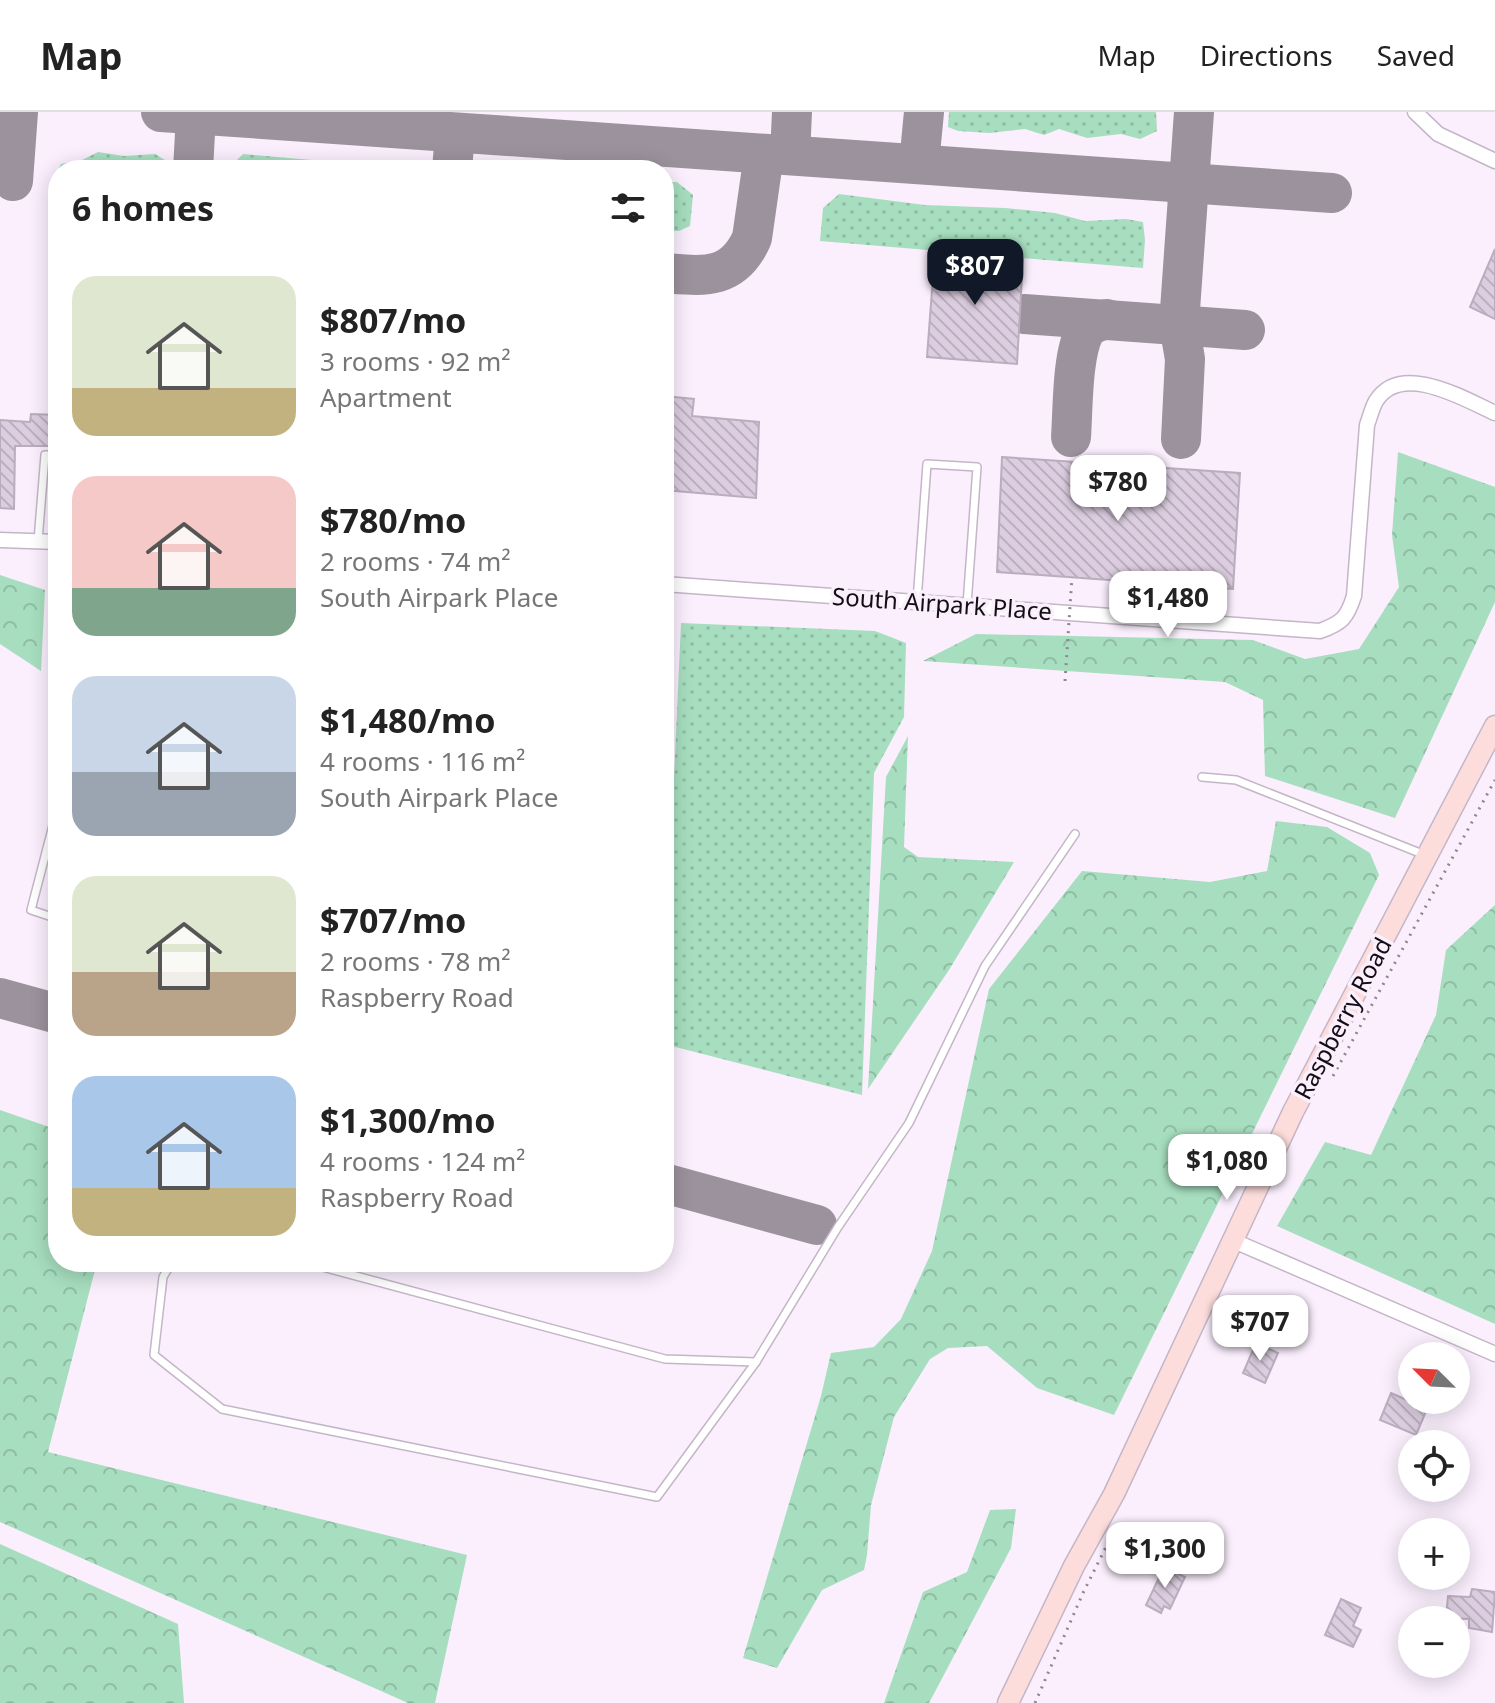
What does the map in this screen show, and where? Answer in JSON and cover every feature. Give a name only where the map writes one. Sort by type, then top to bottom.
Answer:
[{"type":"street","points":[[1415,112],[1438,134],[1495,161]]},
{"type":"street","name":"South Airpark Place","points":[[674,585],[1320,631],[1336,625],[1348,614],[1354,596],[1367,425],[1377,400],[1394,385],[1414,383],[1436,387],[1495,413]]},
{"type":"street","points":[[0,540],[48,542]]},
{"type":"street","name":"Raspberry Road","points":[[1008,1703],[1074,1566],[1114,1494],[1293,1112],[1495,726]]},
{"type":"street","points":[[1234,1241],[1495,1354]]},
{"type":"lane","points":[[38,541],[45,455],[48,455]]},
{"type":"lane","points":[[917,602],[927,464],[964,466],[977,467],[967,605]]},
{"type":"lane","points":[[1202,777],[1236,780],[1427,856]]},
{"type":"lane","points":[[166,1272],[154,1355],[222,1409],[657,1497],[756,1362],[838,1227],[909,1123],[985,966],[1075,834]]},
{"type":"lane","points":[[48,845],[31,910],[48,916]]},
{"type":"lane","points":[[341,1272],[665,1359],[756,1362]]},
{"type":"path","points":[[1065,681],[1072,577]]},
{"type":"path","points":[[1333,1076],[1495,780]]},
{"type":"green space","points":[[949,112],[1156,112],[1157,131],[1140,139],[1121,134],[1087,138],[1059,129],[1044,135],[1025,129],[990,133],[958,131],[948,127]]},
{"type":"green space","points":[[98,152],[124,156],[155,154],[165,160],[82,160]]},
{"type":"green space","points":[[243,154],[312,160],[237,160]]},
{"type":"green space","points":[[674,182],[693,195],[690,226],[674,231]]},
{"type":"green space","points":[[839,194],[925,205],[1055,213],[1085,221],[1126,219],[1143,222],[1143,268],[820,241],[823,208]]},
{"type":"green space","points":[[1398,452],[1495,487],[1495,602],[1395,818],[1265,776],[1263,700],[1225,682],[923,661],[976,634],[1253,640],[1305,659],[1359,649],[1399,587],[1392,535]]},
{"type":"green space","points":[[0,575],[45,590],[41,671],[0,644]]},
{"type":"green space","points":[[681,623],[875,631],[906,643],[904,717],[874,773],[862,1095],[674,1047],[674,779]]},
{"type":"green space","points":[[908,736],[904,847],[918,857],[1014,862],[949,970],[868,1089],[886,777]]},
{"type":"green space","points":[[1276,821],[1327,827],[1370,853],[1379,875],[1114,1415],[1037,1388],[987,1346],[948,1348],[930,1359],[894,1417],[871,1505],[864,1570],[822,1590],[777,1668],[743,1658],[831,1353],[874,1347],[901,1319],[932,1251],[989,989],[1082,871],[1210,882],[1267,871]]},
{"type":"green space","points":[[1495,905],[1495,1324],[1277,1226],[1325,1142],[1371,1155],[1436,1015],[1446,950]]},
{"type":"green space","points":[[0,1110],[48,1127],[48,1272],[94,1272],[48,1452],[467,1555],[435,1703],[408,1703],[0,1522]]},
{"type":"green space","points":[[1016,1509],[1011,1548],[929,1703],[884,1703],[923,1592],[967,1572],[990,1510]]},
{"type":"green space","points":[[0,1544],[178,1624],[184,1703],[0,1703]]},
{"type":"building","points":[[1495,249],[1495,319],[1470,307]]},
{"type":"building","points":[[935,250],[1023,258],[1017,364],[927,357]]},
{"type":"building","points":[[674,397],[694,399],[692,416],[759,422],[756,498],[674,491]]},
{"type":"building","points":[[31,414],[48,415],[48,446],[15,446],[14,509],[0,508],[0,420],[30,422]]},
{"type":"building","points":[[1002,457],[1240,473],[1233,589],[997,572]]},
{"type":"building","points":[[1256,1343],[1278,1353],[1265,1383],[1243,1373]]},
{"type":"building","points":[[1391,1393],[1398,1396],[1398,1414],[1425,1414],[1418,1430],[1404,1430],[1380,1420]]},
{"type":"building","points":[[1164,1567],[1185,1577],[1170,1609],[1164,1606],[1161,1613],[1146,1605]]},
{"type":"building","points":[[1472,1589],[1495,1592],[1492,1632],[1470,1628],[1470,1606],[1447,1606],[1448,1596],[1470,1597]]},
{"type":"building","points":[[1341,1599],[1361,1608],[1353,1626],[1361,1630],[1353,1647],[1325,1635]]},
{"type":"taxiway","points":[[13,181],[18,112]]},
{"type":"taxiway","points":[[161,112],[1332,193]]},
{"type":"taxiway","points":[[790,155],[792,112]]},
{"type":"taxiway","points":[[919,164],[924,112]]},
{"type":"taxiway","points":[[1181,439],[1185,359],[1179,324],[1194,112]]},
{"type":"taxiway","points":[[194,160],[196,115]]},
{"type":"taxiway","points":[[453,160],[455,133]]},
{"type":"taxiway","points":[[674,274],[716,273],[736,262],[744,252],[752,238],[764,154]]},
{"type":"taxiway","points":[[1024,314],[1245,330]]},
{"type":"taxiway","points":[[1071,437],[1074,382],[1081,341],[1089,326],[1107,319]]},
{"type":"taxiway","points":[[0,998],[48,1011]]},
{"type":"taxiway","points":[[674,1186],[817,1225]]}]
